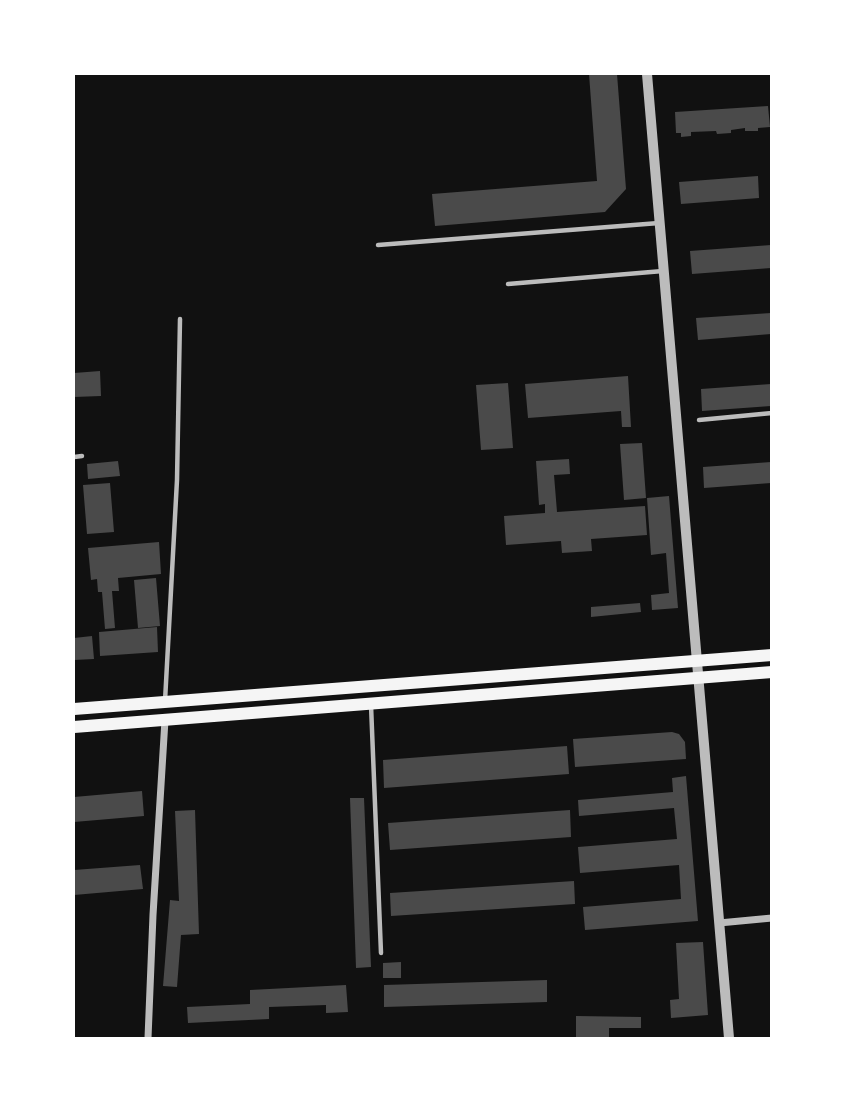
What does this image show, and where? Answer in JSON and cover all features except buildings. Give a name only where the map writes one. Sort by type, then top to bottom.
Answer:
[{"type":"main road","points":[[74,709],[772,655]]},
{"type":"main road","points":[[74,727],[772,672]]},
{"type":"street","points":[[647,74],[729,1038]]},
{"type":"street","points":[[148,1038],[165,720]]},
{"type":"street","points":[[719,923],[772,918]]},
{"type":"lane","points":[[378,245],[660,223]]},
{"type":"lane","points":[[508,284],[664,271]]},
{"type":"lane","points":[[165,702],[177,480],[180,319]]},
{"type":"lane","points":[[699,420],[772,413]]},
{"type":"lane","points":[[74,457],[82,456]]},
{"type":"lane","points":[[371,703],[381,953]]}]
